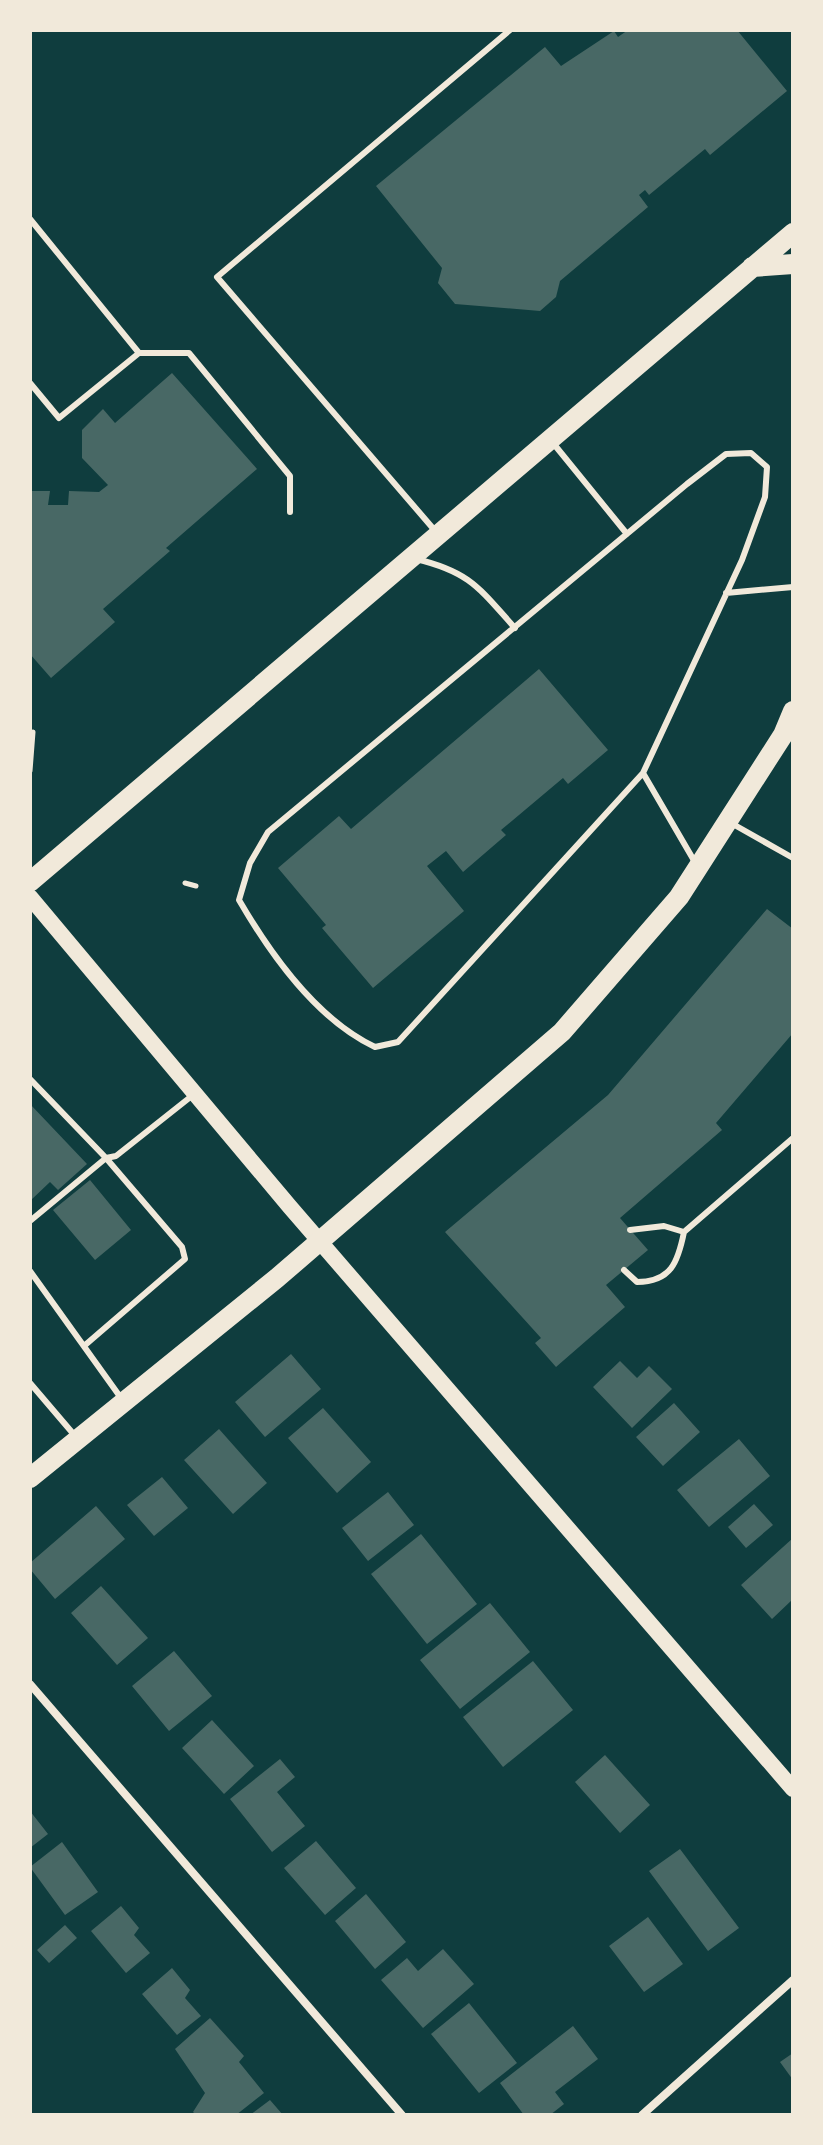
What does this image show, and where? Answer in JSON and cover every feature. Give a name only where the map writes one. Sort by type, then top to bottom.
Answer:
[{"type":"main road","points":[[30,882],[793,233]]},
{"type":"main road","points":[[752,267],[793,264]]},
{"type":"main road","points":[[30,1478],[322,1240],[562,1032],[679,897],[783,735],[793,711]]},
{"type":"main road","points":[[30,897],[793,1789]]},
{"type":"street","points":[[30,1684],[402,2115]]},
{"type":"street","points":[[642,2115],[793,1980]]},
{"type":"lane","points":[[439,536],[217,277],[510,30]]},
{"type":"lane","points":[[30,219],[139,353]]},
{"type":"lane","points":[[30,383],[59,418],[139,353],[189,353],[290,476],[290,512]]},
{"type":"lane","points":[[551,440],[627,534]]},
{"type":"lane","points":[[751,453],[767,467],[765,497],[726,593],[643,773],[398,1042],[375,1047],[335,1024],[260,936],[239,900],[250,863],[268,832],[726,454],[751,453]]},
{"type":"lane","points":[[413,558],[452,567],[471,580],[515,628]]},
{"type":"lane","points":[[726,593],[793,587]]},
{"type":"lane","points":[[643,773],[698,867]]},
{"type":"lane","points":[[728,821],[793,858]]},
{"type":"lane","points":[[30,1079],[106,1158],[182,1247],[185,1259],[84,1346]]},
{"type":"lane","points":[[30,1221],[106,1158],[116,1156],[195,1093]]},
{"type":"lane","points":[[624,1270],[637,1282],[654,1282],[670,1273],[680,1254],[684,1232],[793,1138]]},
{"type":"lane","points":[[630,1230],[664,1226],[684,1232]]},
{"type":"lane","points":[[30,1271],[123,1401]]},
{"type":"lane","points":[[30,1383],[79,1439]]},
{"type":"path","points":[[30,771],[33,732]]},
{"type":"path","points":[[185,883],[196,886]]},
{"type":"building","points":[[628,30],[737,30],[787,91],[710,155],[705,149],[649,195],[645,190],[639,195],[648,207],[560,281],[556,297],[540,311],[455,304],[438,283],[442,268],[376,186],[545,47],[561,66],[614,31],[618,37]]},
{"type":"building","points":[[172,373],[257,469],[166,548],[170,551],[103,609],[115,622],[51,678],[30,654],[30,491],[50,491],[48,505],[68,505],[69,491],[99,492],[108,485],[82,458],[82,430],[103,409],[115,423]]},
{"type":"building","points":[[539,669],[608,750],[568,784],[563,778],[501,830],[506,835],[463,872],[446,851],[427,866],[464,911],[373,988],[322,928],[326,925],[278,868],[339,816],[351,829]]},
{"type":"building","points":[[767,909],[793,929],[793,1033],[716,1123],[722,1130],[620,1218],[648,1250],[606,1285],[625,1307],[556,1367],[535,1343],[541,1338],[445,1232],[608,1095]]},
{"type":"building","points":[[30,1104],[87,1164],[58,1190],[50,1182],[30,1201]]},
{"type":"building","points":[[90,1180],[131,1230],[95,1260],[53,1210]]},
{"type":"building","points":[[291,1354],[321,1389],[265,1437],[235,1402]]},
{"type":"building","points":[[620,1361],[637,1378],[649,1366],[672,1389],[632,1428],[593,1387]]},
{"type":"building","points":[[674,1403],[700,1432],[663,1466],[636,1437]]},
{"type":"building","points":[[323,1408],[371,1462],[337,1493],[288,1438]]},
{"type":"building","points":[[219,1429],[267,1483],[233,1514],[184,1460]]},
{"type":"building","points":[[739,1439],[770,1476],[709,1527],[677,1490]]},
{"type":"building","points":[[162,1477],[188,1508],[154,1536],[127,1505]]},
{"type":"building","points":[[388,1492],[414,1525],[368,1561],[342,1528]]},
{"type":"building","points":[[754,1504],[773,1525],[746,1548],[728,1527]]},
{"type":"building","points":[[96,1506],[125,1539],[55,1599],[30,1569],[30,1563]]},
{"type":"building","points":[[421,1534],[477,1604],[427,1644],[371,1574]]},
{"type":"building","points":[[793,1538],[793,1599],[772,1619],[741,1585]]},
{"type":"building","points":[[101,1586],[148,1638],[117,1665],[71,1613]]},
{"type":"building","points":[[490,1603],[530,1652],[460,1709],[420,1660]]},
{"type":"building","points":[[174,1651],[212,1696],[169,1731],[132,1686]]},
{"type":"building","points":[[533,1661],[573,1710],[503,1767],[463,1717]]},
{"type":"building","points":[[212,1720],[254,1766],[224,1794],[182,1748]]},
{"type":"building","points":[[605,1755],[650,1805],[620,1833],[575,1782]]},
{"type":"building","points":[[280,1759],[295,1777],[277,1792],[305,1826],[272,1852],[230,1799]]},
{"type":"building","points":[[30,1811],[48,1834],[30,1848]]},
{"type":"building","points":[[316,1841],[356,1888],[325,1915],[284,1868]]},
{"type":"building","points":[[62,1842],[98,1892],[65,1915],[30,1867]]},
{"type":"building","points":[[680,1849],[739,1928],[708,1951],[649,1871]]},
{"type":"building","points":[[366,1894],[406,1942],[375,1969],[335,1921]]},
{"type":"building","points":[[121,1906],[139,1928],[134,1935],[150,1953],[126,1973],[91,1931]]},
{"type":"building","points":[[648,1917],[683,1964],[644,1992],[609,1946]]},
{"type":"building","points":[[65,1925],[77,1938],[49,1963],[37,1950]]},
{"type":"building","points":[[443,1949],[474,1984],[423,2028],[381,1980],[407,1958],[418,1971]]},
{"type":"building","points":[[172,1968],[190,1990],[185,1998],[201,2016],[177,2035],[142,1994]]},
{"type":"building","points":[[469,2003],[517,2063],[479,2093],[431,2034]]},
{"type":"building","points":[[210,2018],[244,2056],[239,2062],[264,2093],[236,2115],[196,2115],[193,2112],[205,2093],[175,2049]]},
{"type":"building","points":[[573,2026],[598,2059],[555,2092],[564,2104],[550,2115],[524,2115],[500,2083]]},
{"type":"building","points":[[793,2053],[793,2080],[780,2062]]},
{"type":"building","points":[[270,2100],[283,2115],[250,2115]]}]
